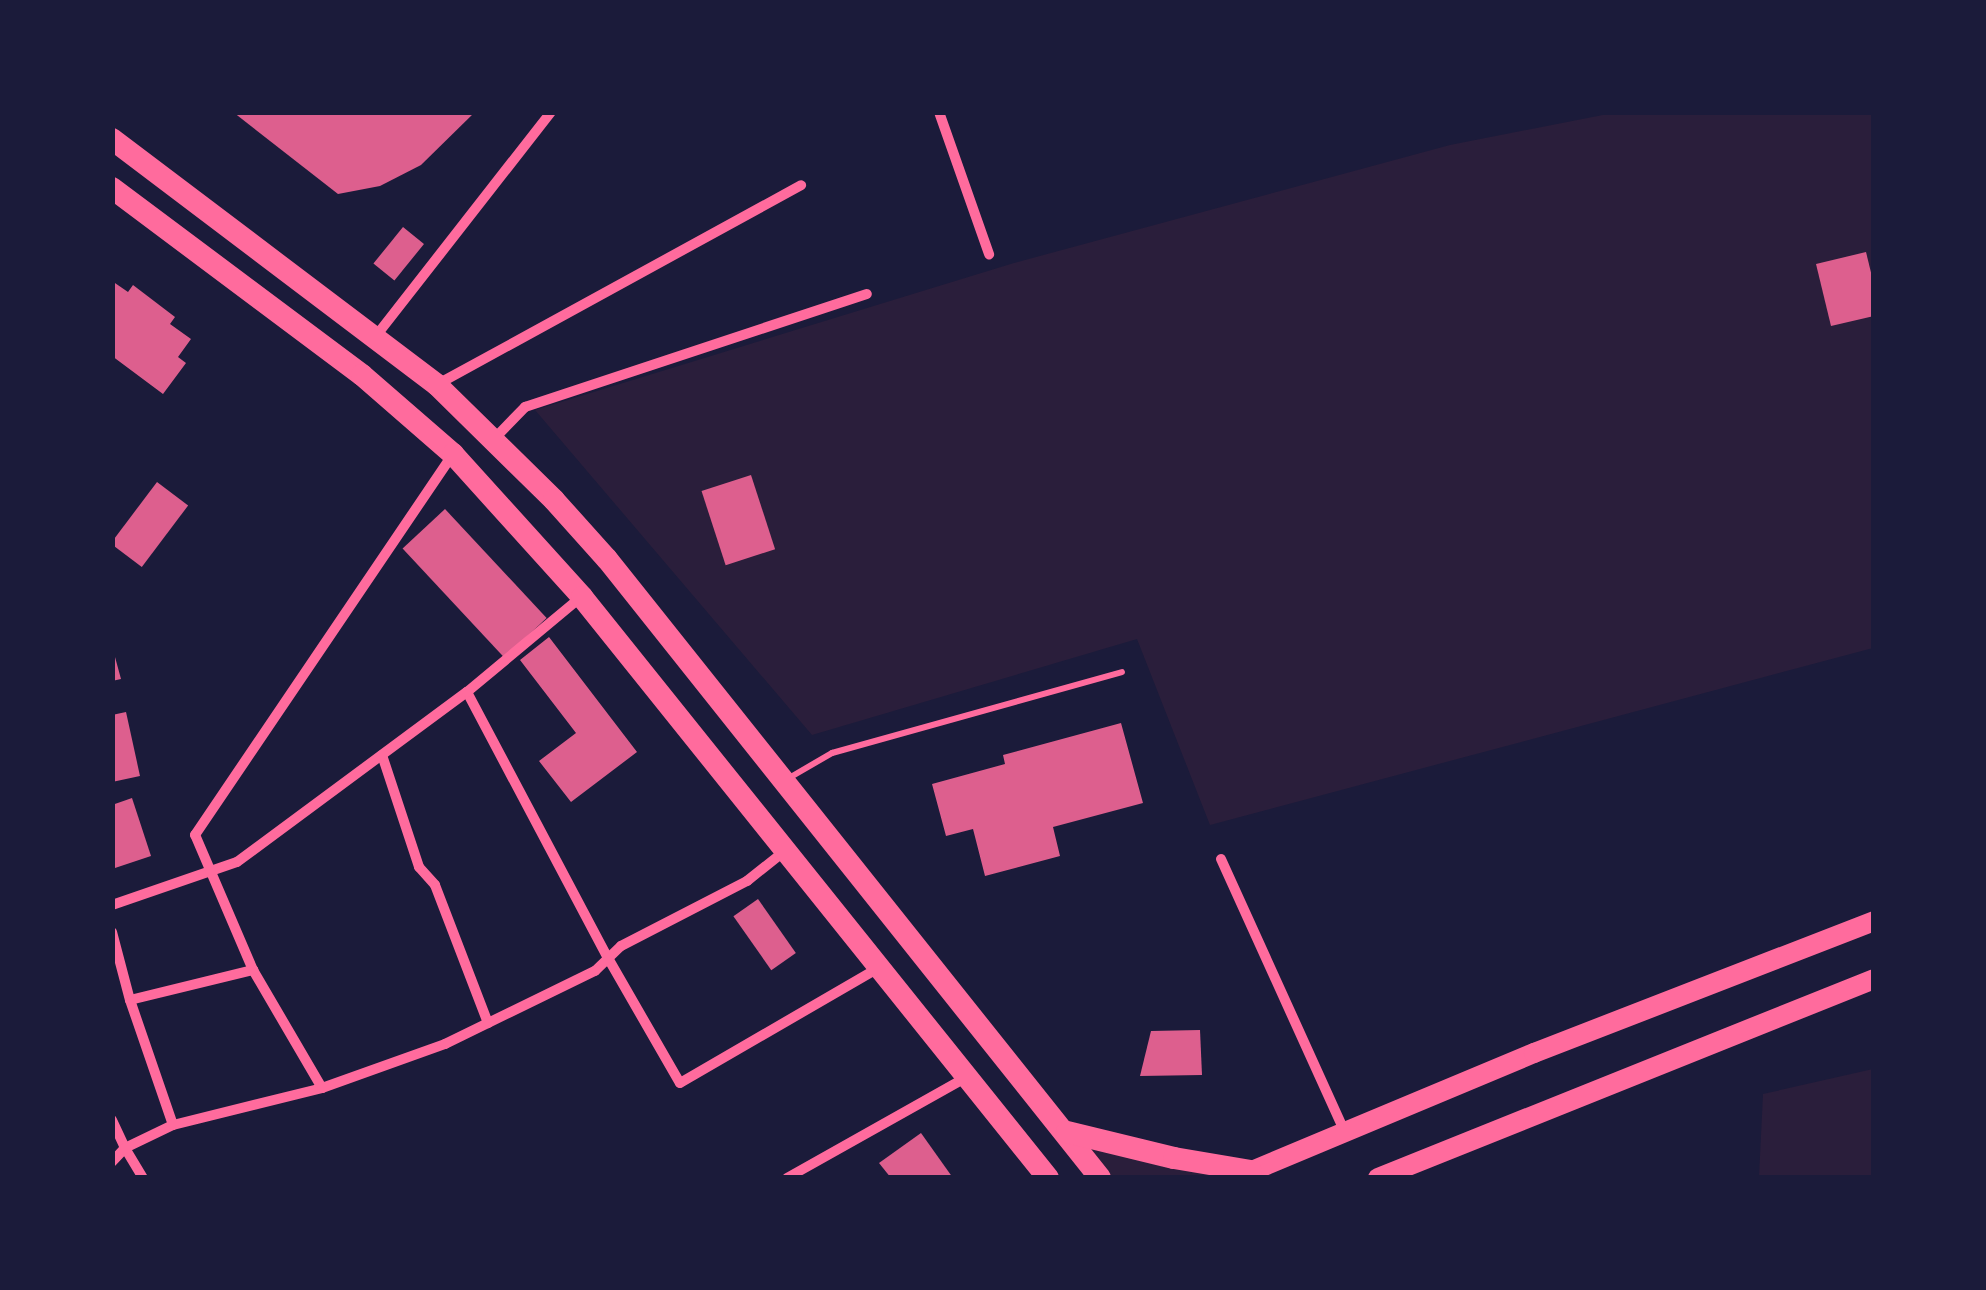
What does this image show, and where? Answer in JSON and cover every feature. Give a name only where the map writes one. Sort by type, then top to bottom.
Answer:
[{"type":"main road","points":[[112,138],[437,385],[607,559],[1100,1178]]},
{"type":"main road","points":[[112,188],[306,330],[453,454],[582,597],[1048,1178]]},
{"type":"main road","points":[[1067,1132],[1243,1174],[1874,921]]},
{"type":"main road","points":[[1378,1178],[1874,979]]},
{"type":"street","points":[[376,337],[550,112]]},
{"type":"street","points":[[940,112],[989,254]]},
{"type":"street","points":[[437,385],[801,185]]},
{"type":"street","points":[[493,440],[525,407],[867,294]]},
{"type":"street","points":[[322,1088],[253,970],[195,835],[453,454]]},
{"type":"street","points":[[112,906],[237,862],[467,692],[582,597]]},
{"type":"street","points":[[467,692],[608,958],[680,1083],[881,967]]},
{"type":"street","points":[[382,755],[420,868],[435,885],[488,1023]]},
{"type":"street","points":[[112,1162],[125,1148],[173,1125],[322,1088],[446,1044],[594,971],[621,946],[747,881],[787,850]]},
{"type":"street","points":[[1222,859],[1346,1132]]},
{"type":"street","points":[[112,932],[130,1000],[173,1125]]},
{"type":"street","points":[[130,1000],[253,970]]},
{"type":"street","points":[[787,1178],[968,1076]]},
{"type":"street","points":[[112,1120],[143,1178]]},
{"type":"lane","points":[[783,782],[832,753],[1122,672]]},
{"type":"shaded area","points":[[1613,113],[1873,113],[1873,648],[1210,825],[1137,639],[812,735],[535,410],[1014,263],[1450,145]]},
{"type":"shaded area","points":[[1873,1069],[1873,1177],[1759,1177],[1763,1094]]},
{"type":"shaded area","points":[[1087,1147],[1223,1175],[1106,1177]]},
{"type":"building","points":[[233,112],[475,112],[421,165],[380,186],[338,194]]},
{"type":"building","points":[[403,227],[424,244],[394,281],[373,264]]},
{"type":"building","points":[[1866,252],[1874,285],[1874,316],[1831,326],[1816,264]]},
{"type":"building","points":[[112,281],[128,292],[133,285],[175,317],[170,324],[191,339],[178,357],[186,363],[163,394],[112,356]]},
{"type":"building","points":[[751,475],[775,549],[726,565],[702,491]]},
{"type":"building","points":[[157,482],[188,505],[142,567],[112,542]]},
{"type":"building","points":[[445,509],[547,618],[504,658],[403,549]]},
{"type":"building","points":[[549,637],[637,752],[571,802],[539,761],[576,733],[520,660]]},
{"type":"building","points":[[112,646],[121,679],[112,681]]},
{"type":"building","points":[[126,712],[140,776],[112,782],[112,715]]},
{"type":"building","points":[[1121,723],[1143,803],[1053,827],[1060,856],[985,876],[973,829],[946,836],[932,784],[1005,764],[1003,755]]},
{"type":"building","points":[[132,798],[151,856],[112,869],[112,805]]},
{"type":"building","points":[[758,899],[796,953],[771,970],[733,916]]},
{"type":"building","points":[[1200,1030],[1202,1075],[1140,1076],[1151,1031]]},
{"type":"building","points":[[921,1133],[953,1178],[891,1178],[879,1163]]}]
